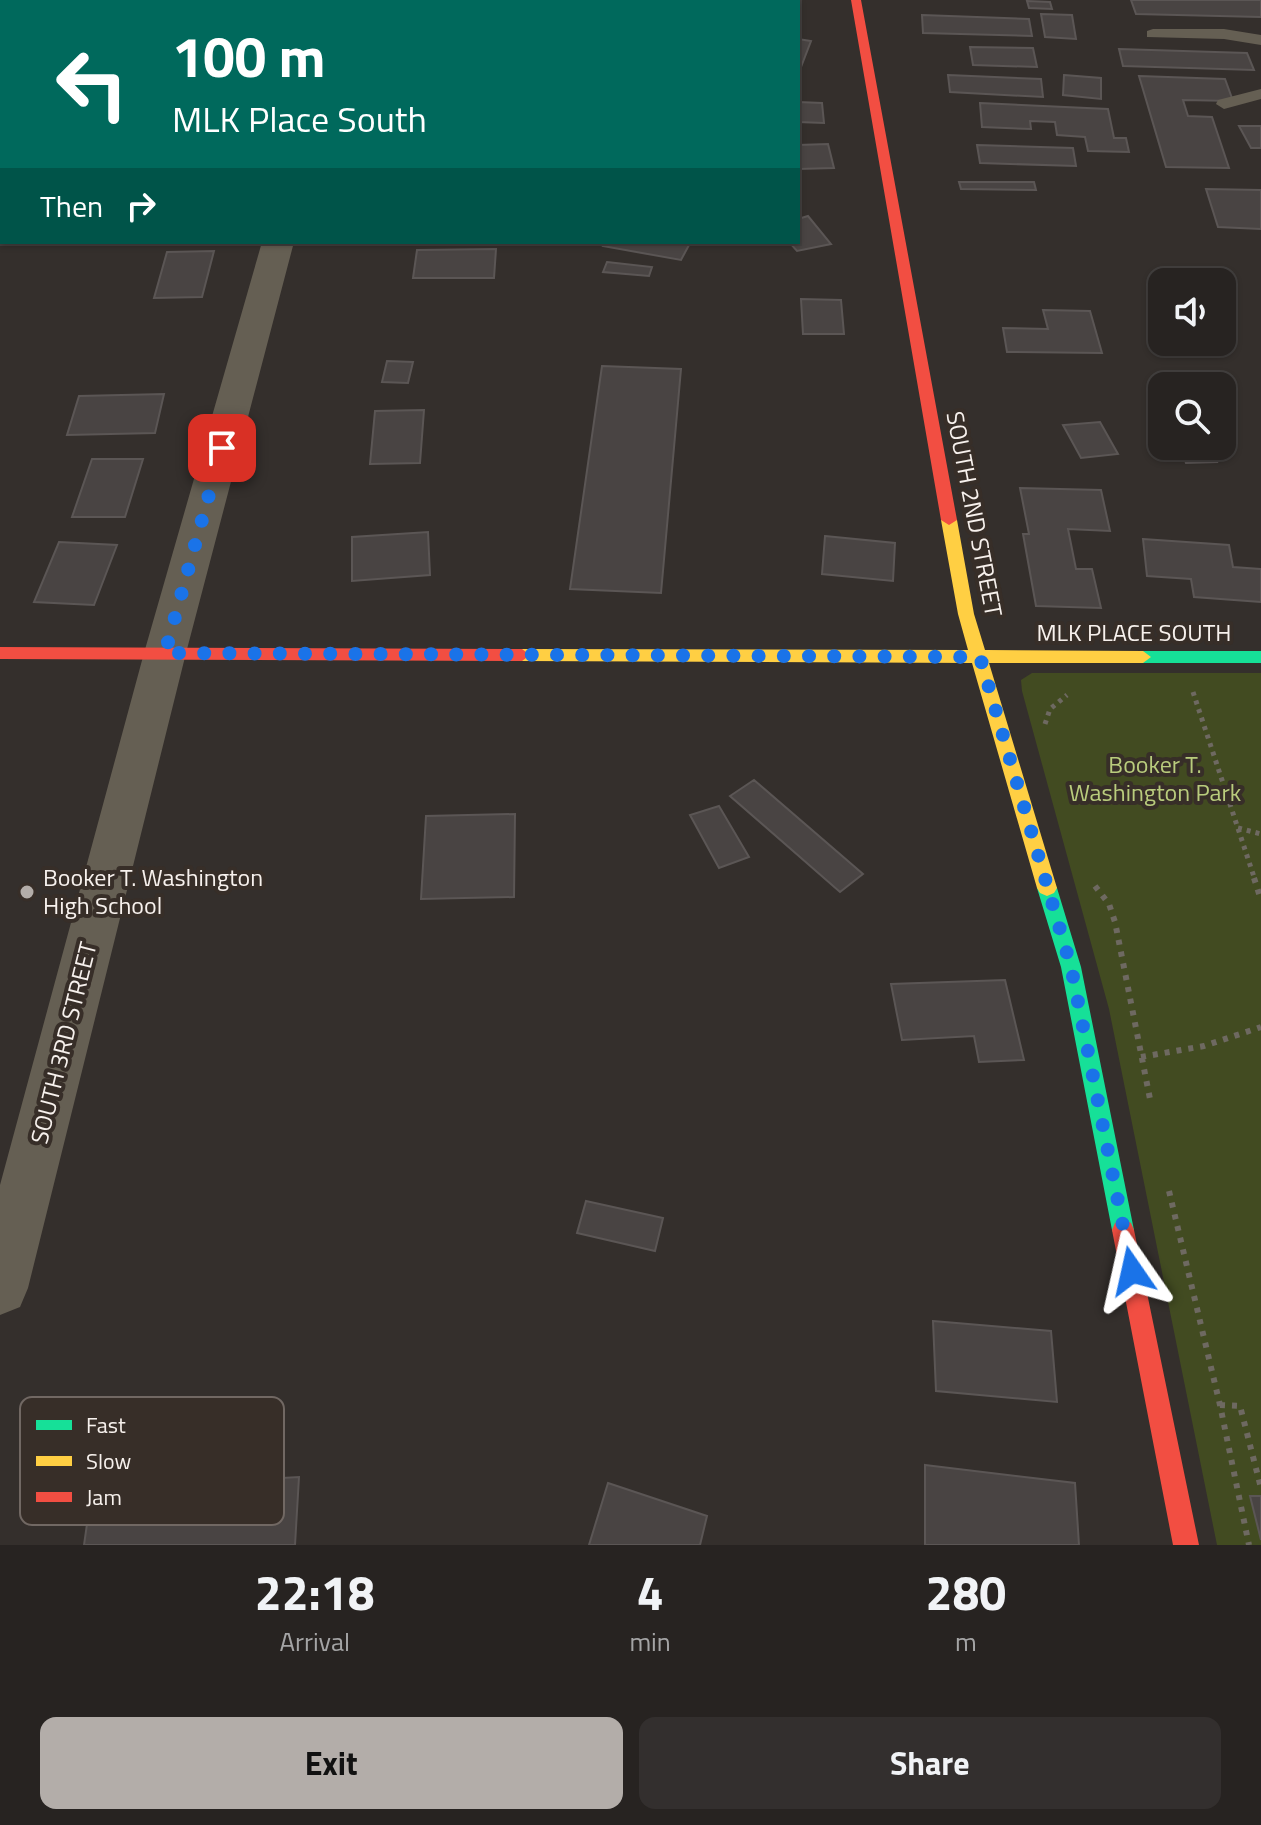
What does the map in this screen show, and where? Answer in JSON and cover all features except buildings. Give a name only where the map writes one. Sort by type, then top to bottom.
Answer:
[{"type":"street","name":"SOUTH 2ND STREET","points":[[856,0],[966,614],[1071,967],[1186,1545]]},
{"type":"street","name":"SOUTH 3RD STREET","points":[[0,1288],[165,653],[277,244]]},
{"type":"street","name":"MLK PLACE SOUTH","points":[[0,653],[1261,657]]},
{"type":"lane","points":[[1153,34],[1224,34],[1261,40]]},
{"type":"lane","points":[[1224,104],[1261,94]]},
{"type":"path","points":[[1189,679],[1261,900]]},
{"type":"path","points":[[1237,828],[1261,834]]},
{"type":"path","points":[[1118,938],[1150,1102]]},
{"type":"path","points":[[1141,1057],[1190,1049],[1261,1027]]},
{"type":"path","points":[[1166,1176],[1220,1405],[1249,1545]]},
{"type":"path","points":[[1220,1405],[1240,1406],[1261,1488]]},
{"type":"green space","name":"Booker T. Washington Park","points":[[1032,673],[1261,673],[1261,1545],[1217,1545],[1109,1009],[1022,691],[1021,680]]},
{"type":"traffic: fast","points":[[1143,657],[1261,657]]},
{"type":"traffic: fast","points":[[1047,888],[1071,967],[1123,1230]]},
{"type":"traffic: slow","points":[[949,520],[966,614],[1047,888]]},
{"type":"traffic: slow","points":[[522,655],[1143,657]]},
{"type":"traffic: jam","points":[[856,0],[949,520]]},
{"type":"traffic: jam","points":[[0,653],[522,655]]},
{"type":"traffic: jam","points":[[1123,1230],[1186,1545]]},
{"type":"place","name":"Booker T. Washington High School","points":[[27,892]]},
{"type":"route","points":[[222,448],[165,653],[980,657],[1071,967],[1132,1271]]}]
